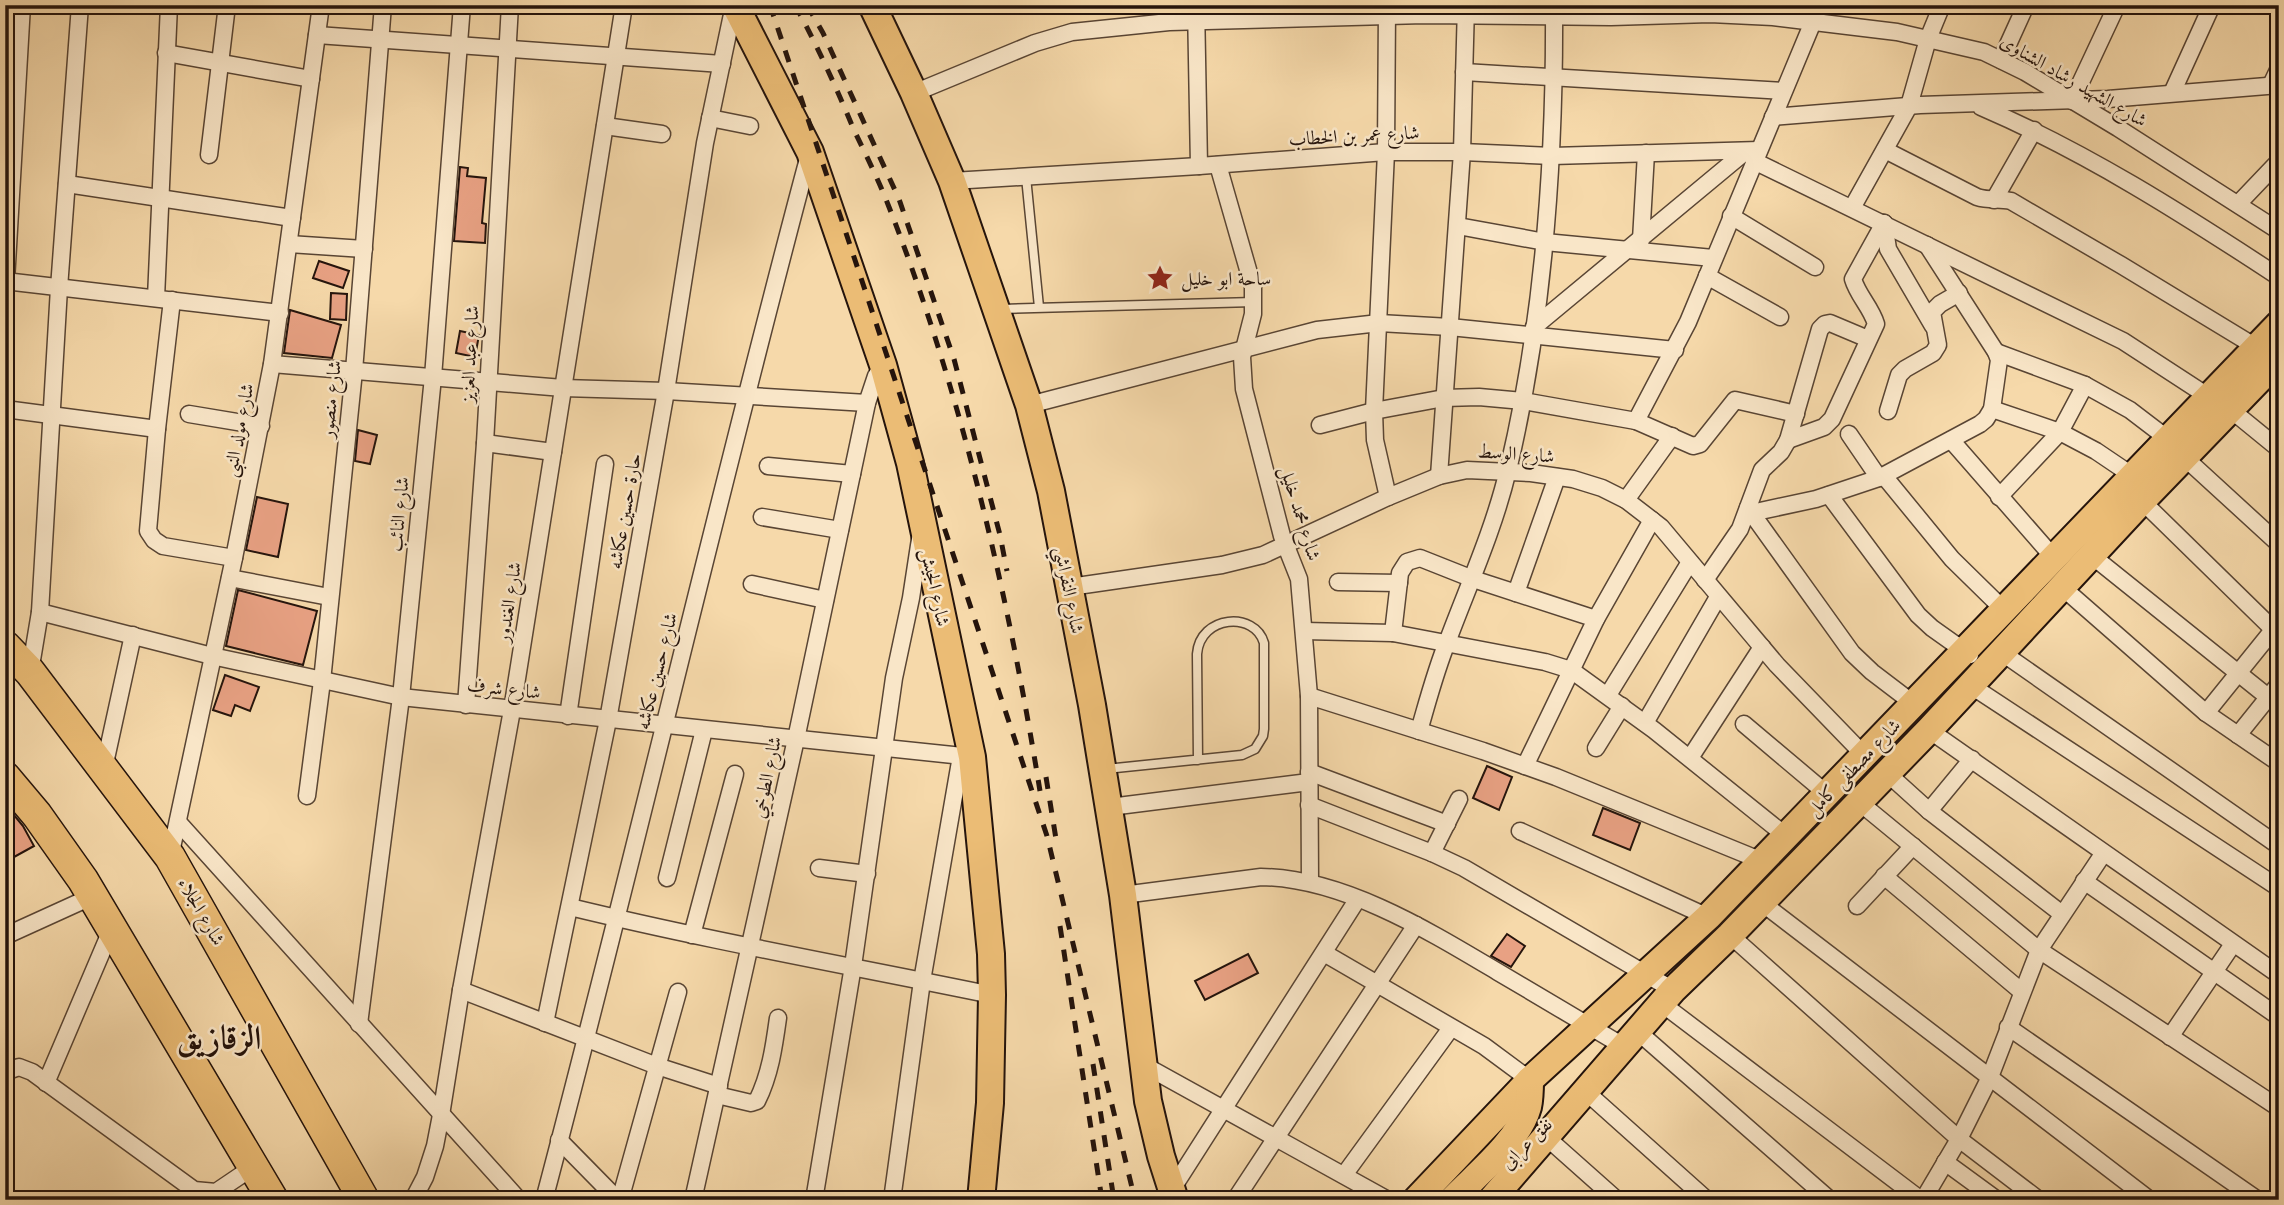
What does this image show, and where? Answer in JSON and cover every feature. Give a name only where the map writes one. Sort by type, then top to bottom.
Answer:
[{"type":"highway","name":"شارع الجلاء","points":[[5,646],[30,672],[170,857],[364,1200]]},
{"type":"highway","points":[[5,777],[37,815],[93,896],[273,1200]]},
{"type":"main road","name":"شارع الجيش","points":[[735,5],[810,152],[883,365],[923,522],[966,756],[991,954],[990,1103],[981,1200]]},
{"type":"main road","name":"شارع النقراشي","points":[[872,5],[914,93],[951,181],[1029,405],[1051,491],[1110,807],[1148,1101],[1173,1195]]},
{"type":"main road","name":"شارع مصطفى كامل","points":[[1416,1200],[1530,1080],[1708,917],[2054,558],[2137,489],[2219,403],[2272,358],[2279,324]]},
{"type":"main road","name":"شارع مصطفى كامل","points":[[1491,1200],[1667,997],[1929,730],[2062,587],[2091,555],[2137,489]]},
{"type":"main road","name":"نفق عرابى","points":[[1452,1200],[1522,1124],[1528,1108],[1530,1080]]},
{"type":"main road","name":"نفق عرابى","points":[[1471,1200],[1527,1139],[1584,1090]]},
{"type":"street","points":[[22,5],[5,281],[280,313]]},
{"type":"street","points":[[30,672],[40,612],[59,288],[80,5]]},
{"type":"street","points":[[169,5],[159,198],[164,298],[148,531],[154,540],[163,545],[234,558]]},
{"type":"street","points":[[209,155],[227,5]]},
{"type":"street","name":"شارع مولد النبى","points":[[170,857],[230,578],[272,364],[321,5]]},
{"type":"street","name":"شارع منصور","points":[[307,796],[322,681],[354,371],[383,5]]},
{"type":"street","name":"شارع النائب","points":[[359,1024],[401,697],[433,377],[461,5]]},
{"type":"street","name":"شارع عبد العزيز","points":[[466,705],[489,382],[510,5]]},
{"type":"street","name":"شارع الغندور","points":[[413,1200],[425,1177],[441,1115],[512,710],[624,5]]},
{"type":"street","name":"حارة حسين عكاشه","points":[[545,1023],[608,720],[666,391],[710,118],[735,5]]},
{"type":"street","points":[[1636,421],[1675,349],[1731,216],[1753,154],[1773,117],[1820,5]]},
{"type":"street","points":[[1852,208],[1909,106],[1928,39],[1942,5]]},
{"type":"street","points":[[2001,60],[2026,5]]},
{"type":"street","points":[[2072,101],[2117,5]]},
{"type":"street","points":[[2172,93],[2212,5]]},
{"type":"street","points":[[1388,10],[1386,152],[1374,411],[1375,440],[1388,496]]},
{"type":"street","name":"شارع الشهيد رشاد الشناوى","points":[[914,93],[1035,43],[1072,32],[1197,13],[1388,10],[1749,11],[1897,32],[1984,52],[2025,72],[2279,231]]},
{"type":"street","points":[[1419,731],[1447,642],[1493,524],[1508,472],[1522,401],[1545,242],[1552,156],[1554,10]]},
{"type":"street","points":[[1440,476],[1458,226],[1466,11]]},
{"type":"street","points":[[1197,13],[1199,166]]},
{"type":"street","points":[[317,35],[722,64]]},
{"type":"street","points":[[166,52],[311,79]]},
{"type":"street","points":[[1773,117],[1909,106],[2072,101],[2275,85],[2279,68]]},
{"type":"street","points":[[1464,72],[1783,91]]},
{"type":"street","points":[[1975,104],[2034,130],[2181,213],[2279,277]]},
{"type":"street","points":[[710,118],[750,126]]},
{"type":"street","points":[[605,126],[662,134]]},
{"type":"street","points":[[1994,200],[2034,130]]},
{"type":"street","points":[[1885,150],[1977,197],[2011,201],[2272,358]]},
{"type":"street","name":"شارع حسين عكاشه","points":[[544,1200],[618,918],[745,396],[810,152]]},
{"type":"street","name":"شارع عمر بن الخطاب","points":[[951,181],[1386,152],[1552,156],[1753,154]]},
{"type":"street","points":[[1640,240],[1646,153]]},
{"type":"street","points":[[1753,154],[1852,208],[2123,341],[2219,403],[2279,449]]},
{"type":"street","points":[[1534,331],[1640,240],[1753,154]]},
{"type":"street","points":[[2238,204],[2279,161]]},
{"type":"street","name":"شارع محمد خليل","points":[[1218,165],[1253,288],[1254,302],[1241,369],[1244,389],[1286,546],[1299,579],[1309,696],[1310,882]]},
{"type":"street","points":[[68,184],[292,218]]},
{"type":"street","points":[[1731,216],[1815,267]]},
{"type":"street","points":[[1884,223],[1885,242],[1891,256],[1937,336],[1933,353],[1899,375],[1888,411]]},
{"type":"street","points":[[1788,440],[1824,427],[1832,419],[1876,324],[1853,279],[1884,223]]},
{"type":"street","points":[[1458,226],[1545,242],[1713,258]]},
{"type":"street","points":[[289,244],[364,249]]},
{"type":"street","points":[[1749,511],[1829,495],[1881,477],[1980,424],[1990,415],[1999,360],[1926,244]]},
{"type":"street","points":[[1707,276],[1780,317]]},
{"type":"street","points":[[1933,326],[1932,312],[1959,293]]},
{"type":"street","points":[[1029,405],[1317,330],[1380,323],[1534,331],[1675,349]]},
{"type":"street","points":[[1704,580],[1731,546],[1740,529],[1749,511],[1762,470],[1782,452],[1788,440],[1823,325],[1830,323],[1868,339]]},
{"type":"street","points":[[1996,352],[2085,385],[2130,410],[2176,448],[2279,544]]},
{"type":"street","points":[[272,364],[563,388],[867,403]]},
{"type":"street","name":"شارع الطوخي","points":[[693,1200],[796,740],[867,403],[876,376],[883,365]]},
{"type":"street","points":[[1999,497],[2060,432],[2085,385]]},
{"type":"street","points":[[1320,425],[1374,411],[1444,398],[1479,397],[1522,401],[1636,421],[1687,444],[1700,444],[1735,400],[1796,414]]},
{"type":"street","points":[[5,409],[157,429]]},
{"type":"street","points":[[1992,409],[2060,432],[2096,451],[2137,489],[2276,632],[2206,713]]},
{"type":"street","points":[[189,414],[261,426]]},
{"type":"street","points":[[1849,434],[1881,477],[1952,559],[2004,610]]},
{"type":"street","points":[[1626,500],[1672,436]]},
{"type":"street","points":[[1951,440],[2054,558]]},
{"type":"street","points":[[485,443],[553,452]]},
{"type":"street","points":[[568,716],[606,464]]},
{"type":"street","points":[[768,466],[852,474]]},
{"type":"street","name":"شارع الوسط","points":[[1070,587],[1222,565],[1263,555],[1388,496],[1440,476],[1467,470],[1557,477],[1602,488],[1626,500],[1661,527],[1762,647],[1864,755]]},
{"type":"street","points":[[1516,593],[1557,477]]},
{"type":"street","points":[[1829,495],[1918,615],[1965,651],[1995,659],[2279,846]]},
{"type":"street","points":[[1749,511],[1852,653],[1914,704]]},
{"type":"street","points":[[762,517],[840,530]]},
{"type":"street","points":[[1525,766],[1596,619],[1652,520]]},
{"type":"street","points":[[814,1200],[853,966],[894,678],[923,522]]},
{"type":"street","points":[[2091,555],[2239,673],[2276,688],[2238,735]]},
{"type":"street","points":[[1392,633],[1400,573],[1407,562],[1420,558],[1472,579],[1596,619]]},
{"type":"street","points":[[1608,695],[1690,562]]},
{"type":"street","points":[[230,578],[329,597]]},
{"type":"street","points":[[1338,582],[1399,583]]},
{"type":"street","points":[[752,584],[825,600]]},
{"type":"street","points":[[2062,587],[2206,713],[2279,763]]},
{"type":"street","points":[[1645,723],[1718,597]]},
{"type":"street","name":"شارع شرف","points":[[40,612],[212,656],[401,697],[966,756]]},
{"type":"street","points":[[1304,631],[1392,633],[1545,662],[1571,670],[1645,723],[1786,836]]},
{"type":"street","points":[[104,768],[133,635]]},
{"type":"street","points":[[1690,758],[1762,647]]},
{"type":"street","points":[[1970,685],[2279,888]]},
{"type":"street","points":[[1309,696],[1525,766],[1762,861]]},
{"type":"street","points":[[1596,748],[1622,706]]},
{"type":"street","points":[[1744,724],[1827,794]]},
{"type":"street","points":[[667,878],[704,730]]},
{"type":"street","points":[[1929,730],[2279,975]]},
{"type":"street","points":[[892,1200],[922,981],[966,756]]},
{"type":"street","points":[[1929,811],[1972,759]]},
{"type":"street","points":[[1887,773],[1929,811],[2062,914]]},
{"type":"street","points":[[692,935],[736,774]]},
{"type":"street","points":[[1110,807],[1309,777],[1447,824]]},
{"type":"street","points":[[1432,853],[1459,799]]},
{"type":"street","points":[[1859,802],[2039,950],[2279,1108]]},
{"type":"street","points":[[1309,805],[1432,853],[1490,881],[1648,974],[1667,997],[1922,1200],[1959,1139],[1990,1077],[2039,950],[2103,854]]},
{"type":"street","points":[[179,823],[519,1200]]},
{"type":"street","points":[[1520,831],[1708,917]]},
{"type":"street","points":[[1857,906],[1913,846]]},
{"type":"street","points":[[819,868],[867,874]]},
{"type":"street","points":[[1884,876],[2021,991]]},
{"type":"street","points":[[1123,895],[1261,877],[1282,878],[1310,882],[1416,925],[1590,1026],[1630,1038],[1830,1200]]},
{"type":"street","points":[[2084,881],[2279,1017]]},
{"type":"street","points":[[5,936],[93,896]]},
{"type":"street","points":[[1173,1195],[1357,900]]},
{"type":"street","points":[[1762,902],[2150,1200]]},
{"type":"street","points":[[570,906],[750,948],[992,995]]},
{"type":"street","points":[[1235,1200],[1416,925]]},
{"type":"street","points":[[46,1083],[112,928]]},
{"type":"street","points":[[1730,935],[1959,1139],[2039,1200]]},
{"type":"street","points":[[2170,1037],[2233,944]]},
{"type":"street","points":[[1324,953],[1484,1046],[1530,1080]]},
{"type":"street","points":[[461,990],[751,1103],[757,1101],[764,1087],[774,1049],[778,1018]]},
{"type":"street","points":[[559,1140],[619,1200],[678,992]]},
{"type":"street","points":[[2008,1027],[2258,1200]]},
{"type":"street","points":[[1343,1175],[1451,1028]]},
{"type":"street","points":[[1142,1064],[1388,1200]]},
{"type":"street","points":[[5,1072],[12,1068],[26,1068],[194,1190],[216,1192],[253,1167]]},
{"type":"street","points":[[1584,1090],[1707,1200]]},
{"type":"street","points":[[1545,1136],[1617,1200]]},
{"type":"street","points":[[1945,1162],[1997,1200]]},
{"type":"lane","points":[[1026,177],[1039,307]]},
{"type":"lane","points":[[997,309],[1254,302]]},
{"type":"lane","points":[[1103,770],[1198,760],[1249,753],[1260,743],[1264,736],[1264,643],[1253,626],[1240,622],[1219,624],[1205,631],[1200,638],[1197,654],[1198,760]]},
{"type":"building","points":[[460,167],[468,168],[467,176],[486,178],[482,223],[486,224],[485,243],[454,241]]},
{"type":"building","points":[[319,261],[349,271],[343,288],[313,278]]},
{"type":"building","points":[[331,293],[347,294],[346,320],[330,319]]},
{"type":"building","points":[[290,310],[341,325],[332,358],[284,353]]},
{"type":"building","points":[[460,331],[479,335],[475,357],[456,353]]},
{"type":"building","points":[[358,430],[377,435],[370,464],[355,461]]},
{"type":"building","points":[[257,497],[288,504],[278,557],[246,550]]},
{"type":"building","points":[[238,590],[317,611],[303,665],[226,646]]},
{"type":"building","points":[[225,675],[259,687],[250,711],[235,705],[231,716],[213,710]]},
{"type":"building","points":[[1487,766],[1512,777],[1499,810],[1473,798]]},
{"type":"building","points":[[5,804],[23,826],[34,846],[5,862]]},
{"type":"building","points":[[1603,808],[1640,823],[1630,850],[1593,835]]},
{"type":"building","points":[[1507,934],[1525,946],[1511,967],[1491,956]]},
{"type":"building","points":[[1248,954],[1258,973],[1205,1000],[1195,981]]},
{"type":"railway","points":[[770,5],[1047,836],[1135,1200]]},
{"type":"railway","points":[[795,5],[826,66],[885,197],[939,349],[980,495],[997,569],[1040,791]]},
{"type":"railway","points":[[807,5],[823,33],[899,199],[954,359],[1007,571]]},
{"type":"railway","points":[[1046,777],[1056,839]]},
{"type":"railway","points":[[1060,926],[1102,1200]]},
{"type":"railway","points":[[1093,1064],[1114,1200]]},
{"type":"place","name":"ساحة ابو خليل","points":[[1160,278]]},
{"type":"district","name":"الزقازيق","points":[[219,1037]]}]
